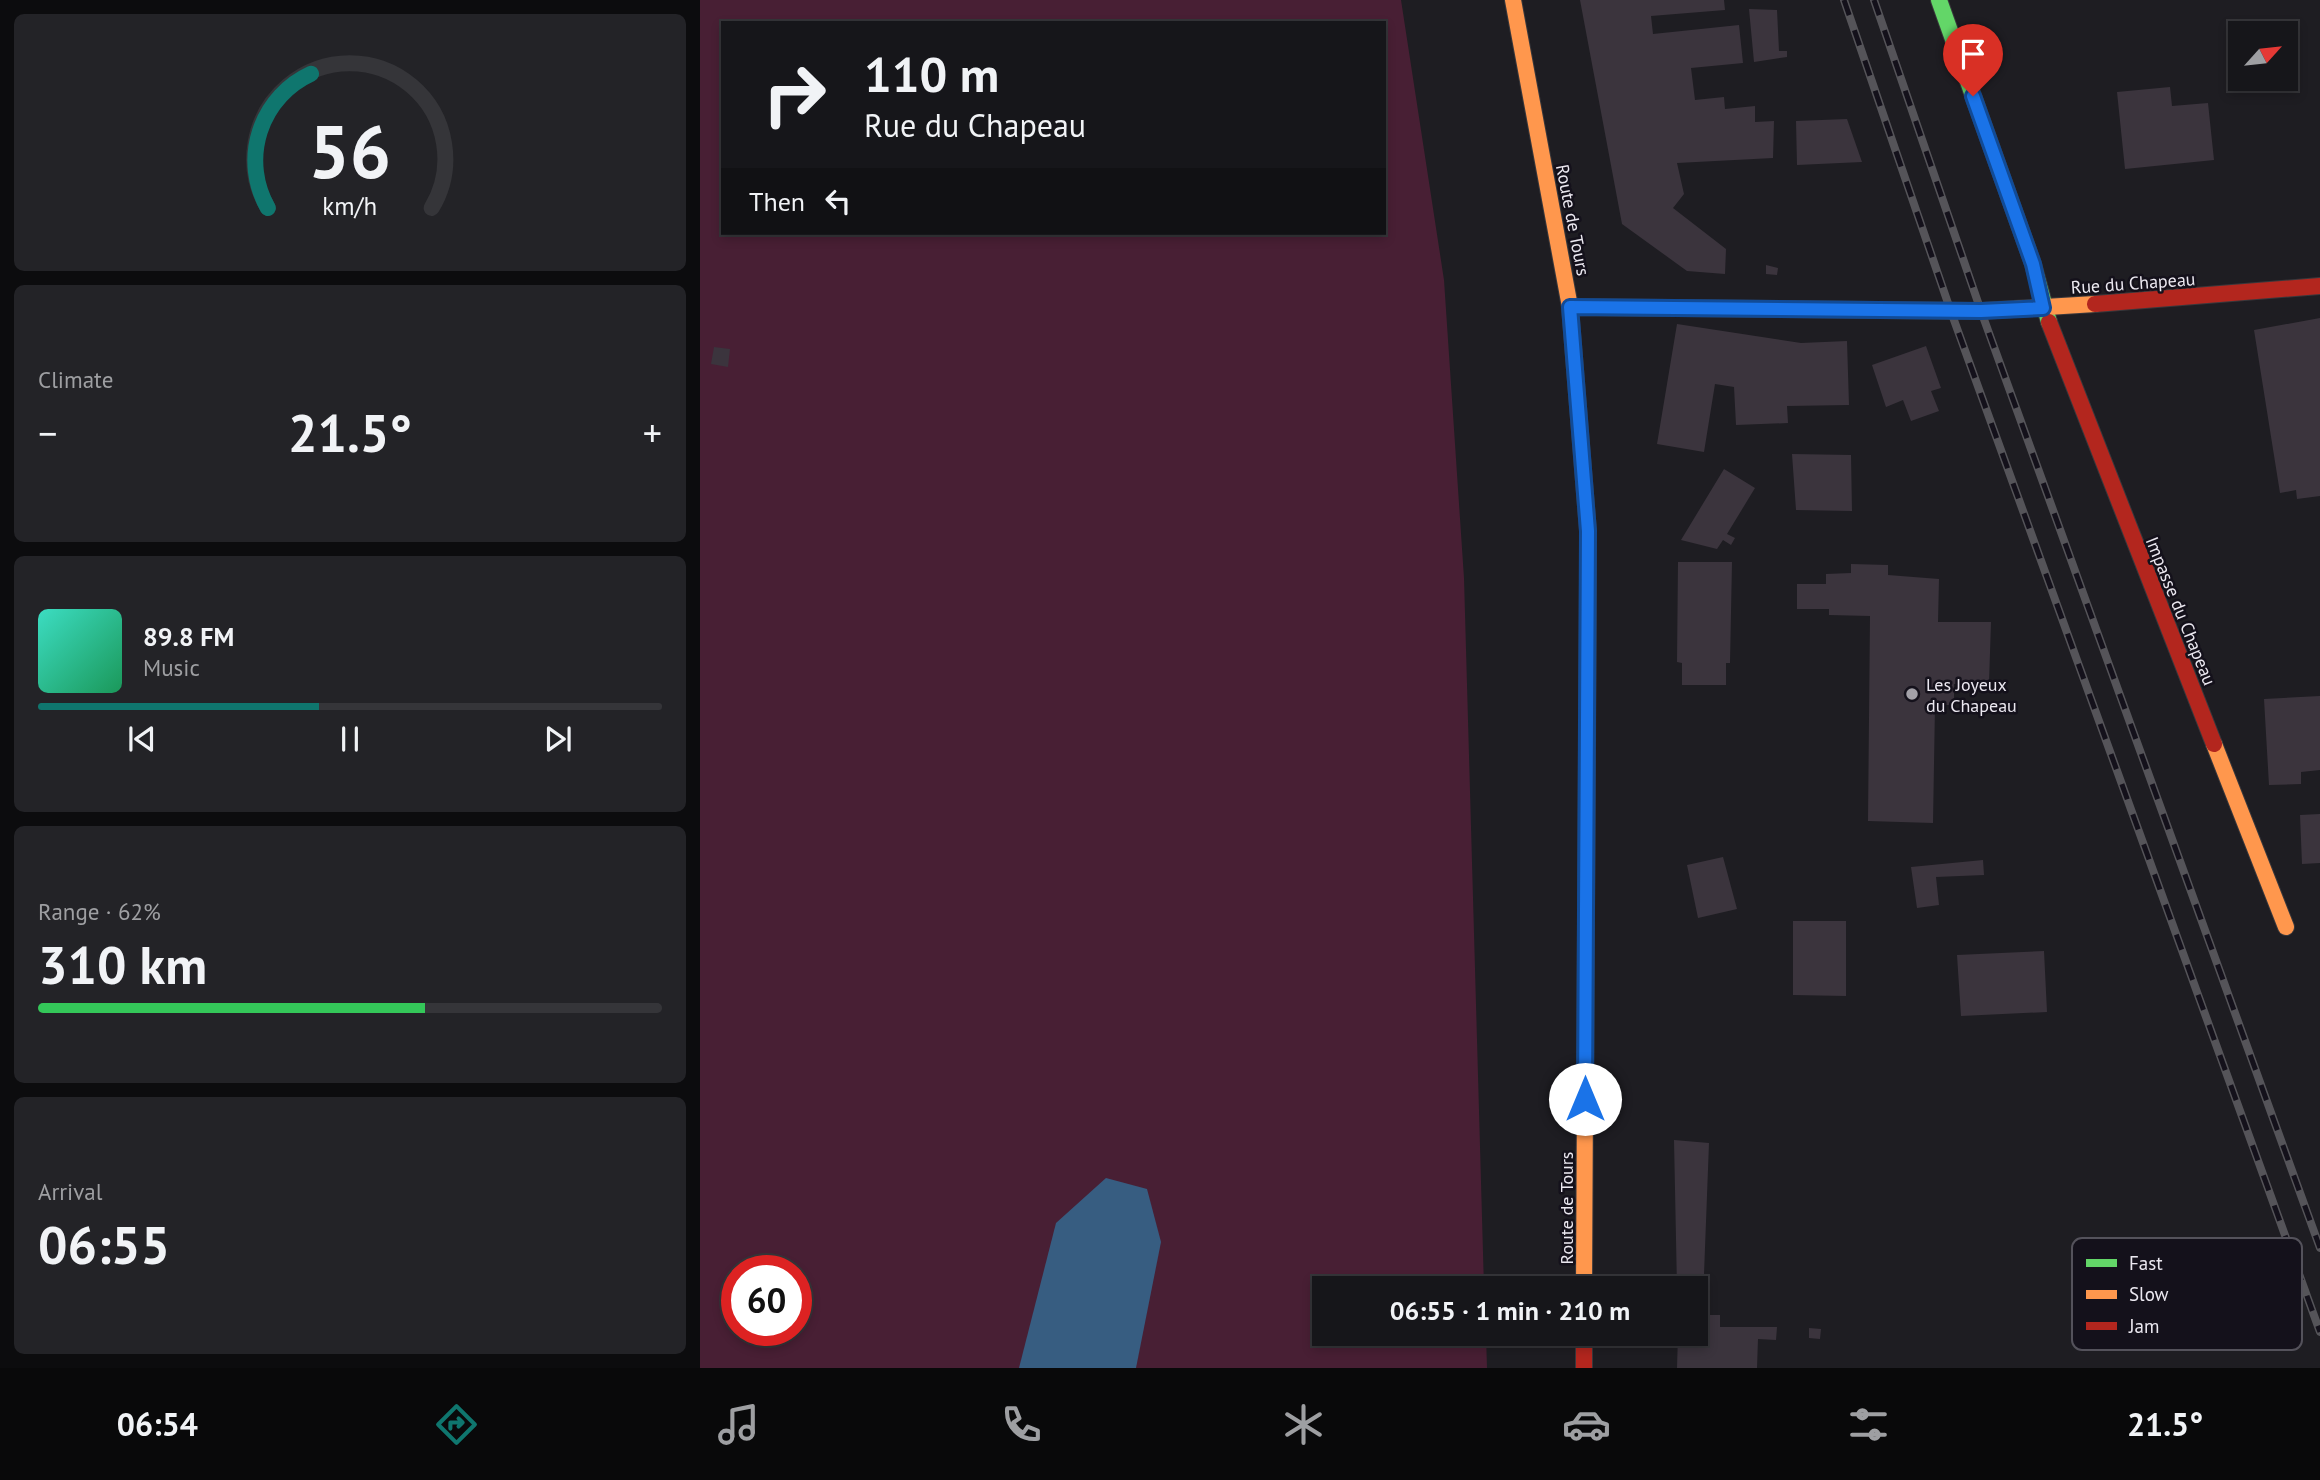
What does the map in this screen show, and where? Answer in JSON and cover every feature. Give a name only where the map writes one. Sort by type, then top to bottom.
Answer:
[{"type":"street","name":"Route de Tours","points":[[1513,0],[1570,307],[1588,531],[1584,1276]]},
{"type":"street","name":"Impasse du Chapeau","points":[[1939,0],[2033,264],[2043,308],[2286,927]]},
{"type":"street","name":"Rue du Chapeau","points":[[1570,307],[1981,311],[2191,299],[2320,285]]},
{"type":"street","points":[[1584,1346],[1584,1368]]},
{"type":"shaded area","points":[[700,0],[1401,0],[1444,280],[1464,578],[1484,1276],[1312,1276],[1312,1346],[1486,1346],[1487,1368],[700,1368]]},
{"type":"water","points":[[1106,1178],[1147,1189],[1161,1242],[1136,1368],[1019,1368],[1056,1223]]},
{"type":"building","points":[[1580,0],[1724,0],[1725,10],[1651,16],[1653,34],[1739,25],[1743,63],[1691,68],[1695,100],[1724,97],[1725,109],[1755,106],[1755,122],[1774,121],[1773,158],[1677,163],[1684,194],[1673,208],[1726,249],[1725,274],[1687,271],[1622,224]]},
{"type":"building","points":[[1749,9],[1777,10],[1779,51],[1787,51],[1787,57],[1754,62]]},
{"type":"building","points":[[2170,87],[2172,106],[2208,103],[2214,160],[2125,169],[2117,92]]},
{"type":"building","points":[[1847,119],[1862,162],[1797,165],[1796,121]]},
{"type":"building","points":[[1766,265],[1778,268],[1777,275],[1766,274]]},
{"type":"building","points":[[2320,318],[2320,496],[2297,499],[2296,490],[2280,493],[2254,330]]},
{"type":"building","points":[[1677,324],[1801,343],[1847,341],[1849,405],[1787,406],[1788,423],[1736,425],[1734,387],[1715,384],[1704,452],[1657,444]]},
{"type":"building","points":[[1926,346],[1941,388],[1931,391],[1939,411],[1911,421],[1903,400],[1886,407],[1872,365]]},
{"type":"building","points":[[714,347],[730,349],[728,367],[711,364]]},
{"type":"building","points":[[1792,454],[1851,455],[1852,511],[1796,510]]},
{"type":"building","points":[[1724,469],[1755,488],[1727,534],[1735,538],[1731,545],[1723,540],[1717,549],[1681,540]]},
{"type":"building","points":[[1678,562],[1732,562],[1730,663],[1726,663],[1726,685],[1682,685],[1682,663],[1677,662]]},
{"type":"building","name":"Les Joyeux du Chapeau","points":[[1851,564],[1888,565],[1888,575],[1939,579],[1938,622],[1991,622],[1989,683],[1954,684],[1954,705],[1935,705],[1933,823],[1868,821],[1870,616],[1829,615],[1829,609],[1797,609],[1797,584],[1826,584],[1826,574],[1851,573]]},
{"type":"building","points":[[2320,696],[2320,770],[2301,772],[2301,784],[2269,785],[2264,699]]},
{"type":"building","points":[[2320,814],[2320,863],[2302,864],[2300,815]]},
{"type":"building","points":[[1723,857],[1737,909],[1698,918],[1687,865]]},
{"type":"building","points":[[1983,860],[1984,875],[1936,877],[1939,905],[1917,908],[1911,867]]},
{"type":"building","points":[[1793,921],[1846,921],[1846,996],[1793,995]]},
{"type":"building","points":[[2044,951],[2047,1012],[1961,1016],[1957,955]]},
{"type":"building","points":[[1674,1140],[1709,1143],[1704,1276],[1677,1276]]},
{"type":"building","points":[[1708,1315],[1720,1315],[1720,1327],[1777,1327],[1776,1340],[1758,1339],[1757,1368],[1677,1368],[1678,1346],[1708,1346]]},
{"type":"building","points":[[1809,1328],[1821,1329],[1820,1339],[1809,1338]]},
{"type":"railway","points":[[1844,0],[1950,309],[2286,1238]]},
{"type":"railway","points":[[1874,0],[1981,311],[2320,1248]]},
{"type":"railway","points":[[2302,1282],[2320,1332]]},
{"type":"traffic: fast","points":[[1939,0],[2033,264],[2049,322]]},
{"type":"traffic: fast","points":[[1585,1096],[1588,577]]},
{"type":"traffic: slow","points":[[1513,0],[1570,307],[1588,531],[1588,577]]},
{"type":"traffic: slow","points":[[1570,307],[1981,311],[2095,304]]},
{"type":"traffic: slow","points":[[2214,744],[2286,927]]},
{"type":"traffic: slow","points":[[1584,1276],[1585,1096]]},
{"type":"traffic: jam","points":[[2095,304],[2320,286]]},
{"type":"traffic: jam","points":[[2049,322],[2214,744]]},
{"type":"traffic: jam","points":[[1584,1346],[1584,1368]]},
{"type":"place","name":"Les Joyeux du Chapeau","points":[[1912,694]]},
{"type":"route","points":[[1585,1099],[1588,531],[1570,307],[1981,311],[2043,308],[2033,264],[1973,96]]}]
